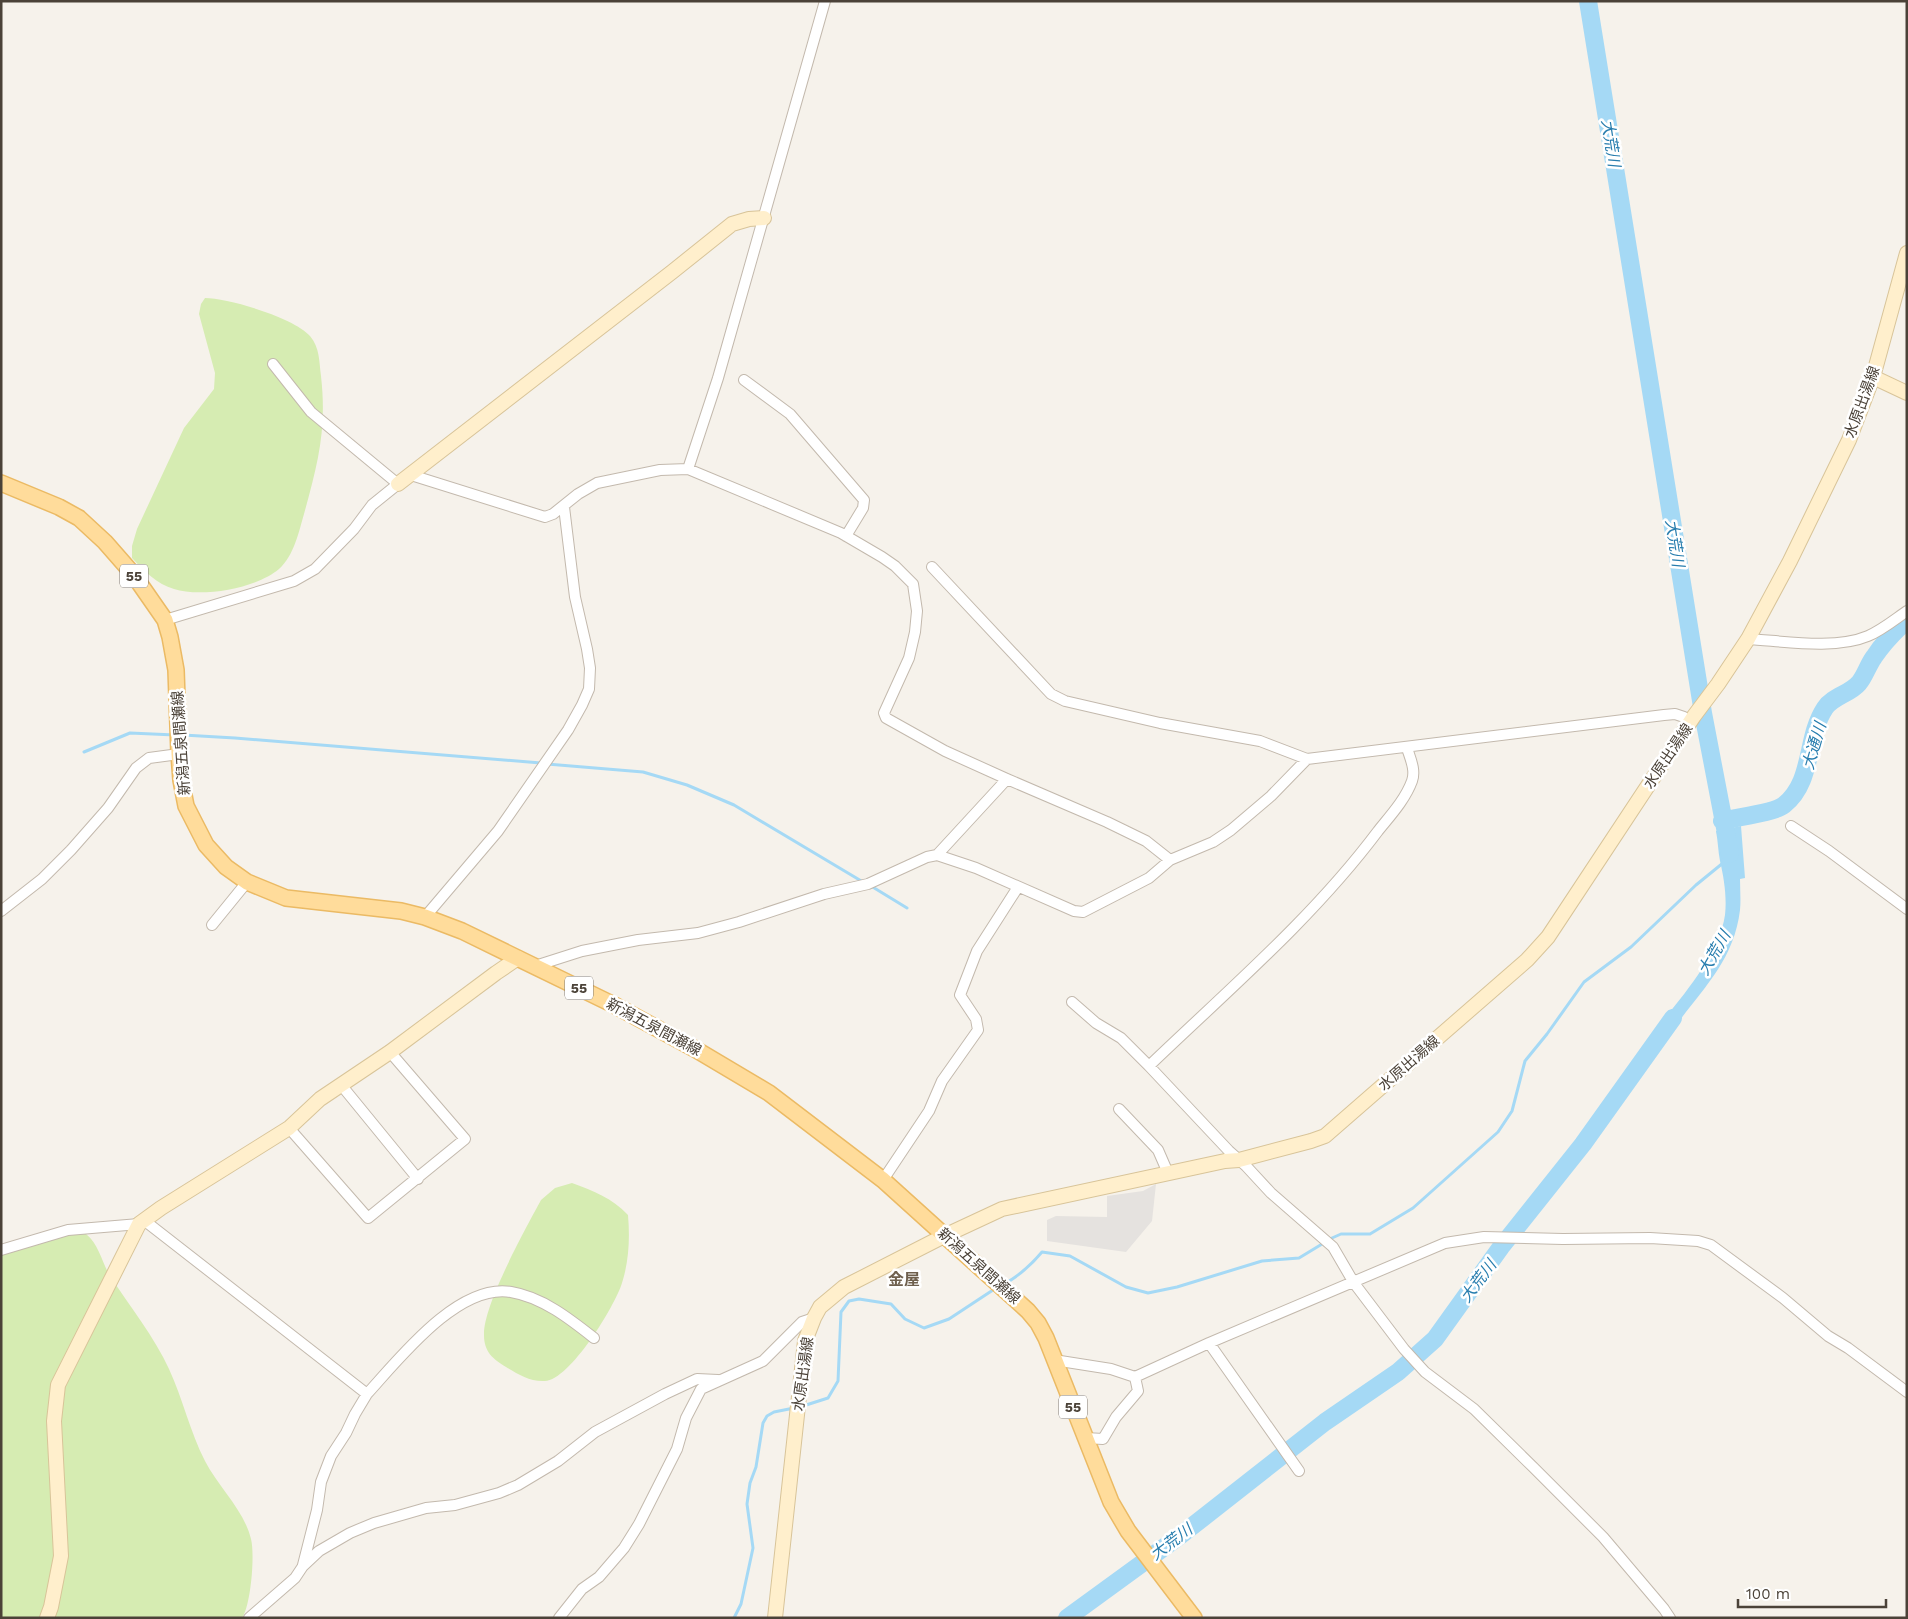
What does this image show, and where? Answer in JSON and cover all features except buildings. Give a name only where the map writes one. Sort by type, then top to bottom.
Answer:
[{"type":"main road","points":[[398,484],[732,224],[749,218],[764,218]]},
{"type":"main road","name":"水原出湯線","points":[[774,1618],[805,1341],[820,1307],[844,1287],[1002,1209],[1225,1161],[1239,1160],[1311,1142],[1325,1136],[1527,960],[1548,937],[1691,721],[1748,639],[1790,561],[1849,440],[1873,377],[1904,277],[1907,252]]},
{"type":"main road","points":[[1873,377],[1907,393]]},
{"type":"main road","name":"新潟五泉間瀬線","points":[[1,483],[59,507],[79,518],[105,542],[133,574],[165,620],[176,670],[178,742],[181,780],[186,806],[206,845],[226,867],[248,882],[286,898],[401,911],[425,917],[462,931],[614,1005],[687,1045],[769,1094],[883,1180],[1003,1288],[1038,1323],[1046,1338],[1111,1502],[1128,1531],[1194,1618]]},
{"type":"main road","points":[[47,1618],[61,1556],[54,1421],[58,1385],[142,1223],[161,1208],[289,1128],[320,1099],[390,1052],[518,958]]},
{"type":"street","points":[[688,469],[718,378],[825,1]]},
{"type":"street","points":[[165,620],[294,581],[315,568],[354,529],[372,505],[398,484],[311,412],[273,364]]},
{"type":"street","points":[[744,380],[790,414],[864,500],[863,508],[846,536]]},
{"type":"street","points":[[411,475],[545,517],[564,507],[578,494],[597,483],[660,470],[688,469],[846,536],[888,561],[913,584],[917,611],[916,632],[909,658],[884,713],[886,718],[946,751],[1146,841],[1170,860]]},
{"type":"street","points":[[425,917],[498,831],[568,730],[582,705],[588,689],[590,668],[575,597],[564,507]]},
{"type":"street","points":[[932,566],[1051,694],[1058,698],[1160,723],[1260,741],[1307,759],[1664,715],[1676,714],[1691,721]]},
{"type":"street","points":[[1748,639],[1842,643],[1860,639],[1880,630],[1907,610]]},
{"type":"street","points":[[1,911],[42,880],[71,850],[108,808],[136,768],[149,758],[178,742]]},
{"type":"street","points":[[1149,1066],[1297,924],[1351,868],[1409,787],[1413,773],[1407,748]]},
{"type":"street","points":[[535,966],[591,950],[638,940],[698,933],[739,922],[824,894],[865,884],[927,857],[936,855],[976,868],[1074,912],[1083,912],[1149,878],[1170,860],[1213,842],[1231,830],[1271,796],[1307,759]]},
{"type":"street","points":[[936,855],[1007,779]]},
{"type":"street","points":[[1791,826],[1829,851],[1907,910]]},
{"type":"street","points":[[212,925],[248,882]]},
{"type":"street","points":[[883,1180],[929,1111],[942,1081],[978,1030],[976,1019],[960,995],[977,951],[1018,887]]},
{"type":"street","points":[[1072,1002],[1096,1023],[1121,1038],[1271,1193],[1322,1236],[1331,1246],[1354,1283],[1404,1349],[1425,1372],[1474,1409],[1603,1537],[1670,1618]]},
{"type":"street","points":[[289,1128],[368,1218],[465,1139],[390,1052]]},
{"type":"street","points":[[342,1086],[418,1179]]},
{"type":"street","points":[[1119,1109],[1158,1150],[1168,1173]]},
{"type":"street","points":[[1,1250],[68,1230],[142,1223],[367,1394]]},
{"type":"street","points":[[1054,1360],[1111,1369],[1135,1377],[1209,1343],[1445,1243],[1484,1237],[1532,1239],[1650,1238],[1698,1241],[1711,1245],[1783,1298],[1828,1336],[1848,1348],[1907,1392]]},
{"type":"street","points":[[303,1566],[317,1510],[321,1482],[331,1456],[346,1433],[355,1414],[367,1394],[409,1348],[428,1329],[452,1310],[472,1298],[492,1293],[509,1292],[524,1295],[564,1316],[594,1338]]},
{"type":"street","points":[[559,1618],[582,1589],[599,1577],[624,1548],[639,1524],[673,1456],[686,1418],[701,1389],[763,1361],[802,1322],[814,1318]]},
{"type":"street","points":[[1209,1343],[1298,1470]]},
{"type":"street","points":[[1086,1438],[1103,1439],[1116,1417],[1138,1391],[1135,1377]]},
{"type":"street","points":[[249,1618],[295,1578],[303,1566],[319,1551],[350,1533],[374,1523],[426,1508],[463,1503],[500,1493],[518,1485],[558,1460],[595,1432],[665,1394],[697,1379],[718,1380]]},
{"type":"green space","points":[[205,298],[229,301],[260,310],[290,322],[310,336],[316,345],[318,355],[323,395],[322,430],[313,478],[298,535],[284,564],[269,576],[243,586],[214,592],[186,592],[168,587],[146,572],[132,558],[132,546],[137,529],[184,428],[214,389],[215,373],[199,314],[201,304]]},
{"type":"green space","points":[[572,1183],[616,1204],[628,1215],[628,1258],[622,1283],[611,1308],[579,1356],[555,1377],[545,1381],[534,1380],[511,1370],[490,1354],[484,1341],[486,1322],[490,1305],[498,1286],[541,1200],[555,1188]]},
{"type":"green space","points":[[60,1228],[86,1234],[94,1243],[110,1276],[163,1357],[174,1380],[205,1461],[248,1528],[252,1546],[252,1567],[248,1602],[242,1618],[1,1618],[1,1247]]},
{"type":"shaded area","points":[[1156,1184],[1152,1221],[1126,1252],[1047,1241],[1047,1220],[1056,1216],[1107,1217],[1107,1196],[1143,1191]]},
{"type":"water","points":[[1741,826],[1745,878],[1740,879],[1740,910],[1736,930],[1721,965],[1665,1042],[1654,1032],[1697,977],[1715,946],[1725,915],[1725,888],[1716,831]]},
{"type":"waterway","name":"大荒川","points":[[1588,1],[1703,713],[1730,854]]},
{"type":"waterway","name":"大通川","points":[[1722,821],[1779,808],[1794,795],[1805,772],[1814,732],[1825,708],[1859,683],[1881,647],[1907,620]]},
{"type":"waterway","points":[[84,752],[130,733],[175,735]]},
{"type":"waterway","points":[[183,735],[541,763]]},
{"type":"waterway","points":[[547,764],[643,772],[687,785],[734,805],[863,882]]},
{"type":"waterway","points":[[1004,1284],[1024,1270],[1042,1252],[1070,1256],[1126,1287],[1148,1293],[1177,1287],[1262,1261],[1299,1258],[1341,1234],[1370,1234],[1413,1208],[1498,1132],[1512,1111],[1525,1061],[1584,982],[1631,947],[1696,885],[1723,863]]},
{"type":"waterway","points":[[871,886],[907,908]]},
{"type":"waterway","name":"大荒川","points":[[1067,1618],[1181,1535],[1325,1422],[1398,1372],[1435,1339],[1501,1247],[1583,1144],[1673,1018]]},
{"type":"waterway","points":[[803,1406],[828,1398],[838,1381],[841,1312],[849,1301],[859,1299],[891,1304],[905,1319],[924,1328],[949,1319],[996,1288]]},
{"type":"waterway","points":[[734,1618],[741,1604],[753,1548],[747,1504],[750,1483],[756,1467],[763,1423],[767,1416],[774,1412],[794,1408]]},
{"type":"district","name":"金屋","points":[[904,1279]]}]
